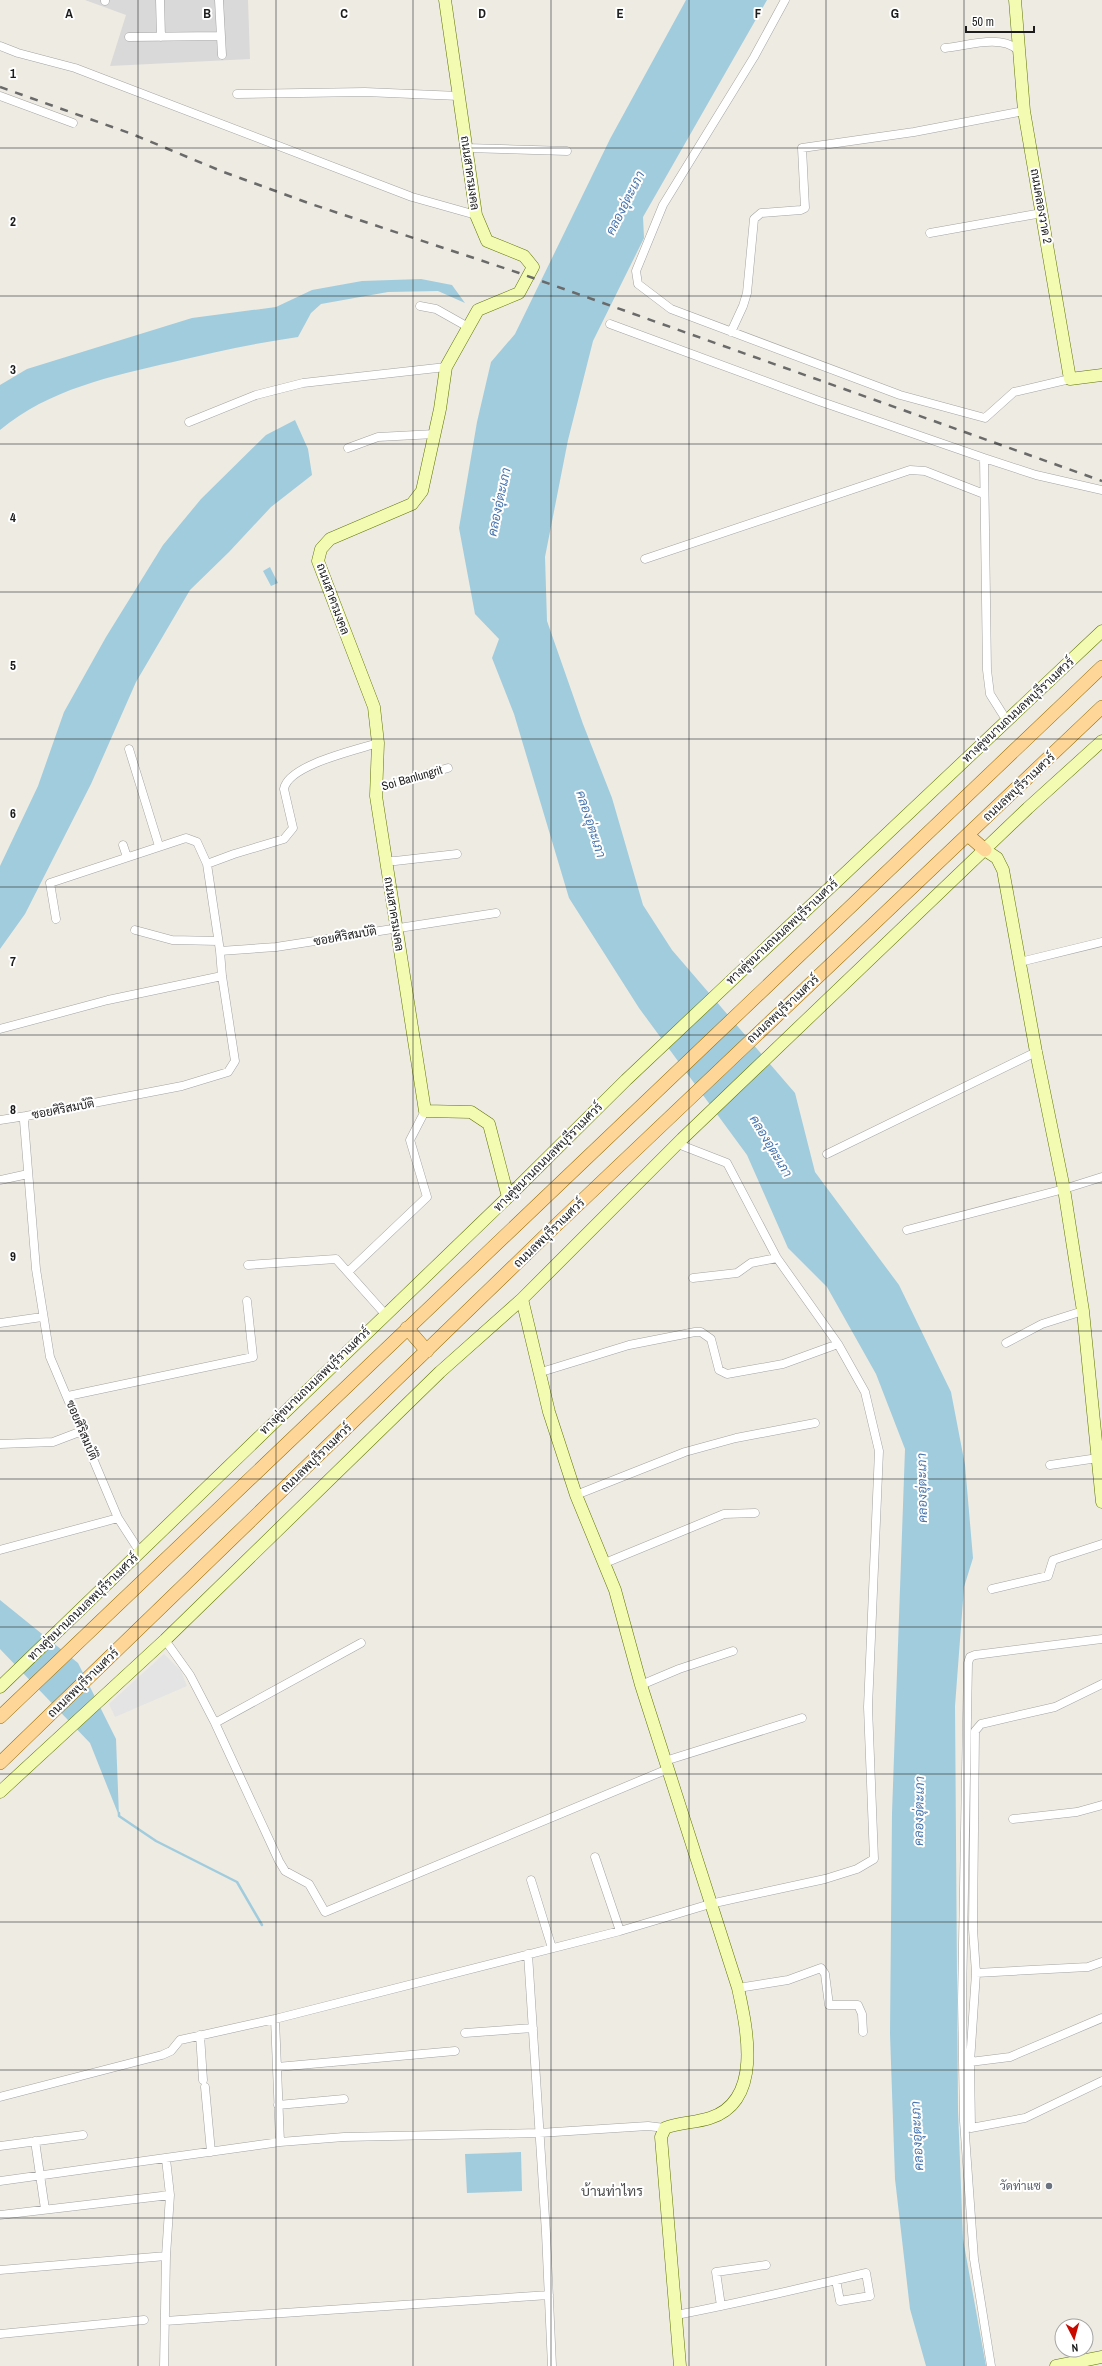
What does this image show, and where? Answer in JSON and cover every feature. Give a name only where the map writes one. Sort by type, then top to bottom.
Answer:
[{"type":"main road","points":[[0,1717],[1102,667]]},
{"type":"main road","name":"ถนนลพบุรีราเมศวร์","points":[[0,1763],[665,1121],[1102,707]]},
{"type":"main road","points":[[968,835],[985,850]]},
{"type":"main road","points":[[407,1328],[427,1352]]},
{"type":"street","points":[[160,0],[161,37]]},
{"type":"street","points":[[219,0],[222,55]]},
{"type":"street","name":"ถนนสาครมงคล","points":[[424,1111],[395,928],[376,789],[378,744],[374,707],[318,561],[318,555],[330,539],[412,504],[422,491],[435,434],[446,367],[478,310],[519,293],[533,266],[524,256],[487,241],[476,215],[444,0]]},
{"type":"street","points":[[785,0],[754,57],[663,205],[636,271],[638,284],[671,309],[900,395],[985,418],[1014,392],[1070,379],[1102,375]]},
{"type":"street","name":"ถนนคลองวาด 2","points":[[1015,0],[1024,110],[1070,379]]},
{"type":"street","points":[[129,37],[221,36]]},
{"type":"street","points":[[945,48],[1000,42],[1010,44],[1018,50]]},
{"type":"street","points":[[0,46],[18,53],[75,68],[412,197],[476,215]]},
{"type":"street","points":[[237,94],[365,92],[459,96]]},
{"type":"street","points":[[0,96],[73,122]]},
{"type":"street","points":[[731,332],[743,306],[747,293],[754,219],[761,213],[801,210],[805,208],[802,148],[914,132],[1024,110]]},
{"type":"street","points":[[466,148],[567,151]]},
{"type":"street","points":[[930,233],[1042,213]]},
{"type":"street","points":[[420,306],[436,309],[468,326]]},
{"type":"street","points":[[610,324],[819,401],[984,458],[1036,475],[1102,490]]},
{"type":"street","points":[[189,422],[256,395],[303,383],[446,367]]},
{"type":"street","points":[[348,448],[378,437],[435,434]]},
{"type":"street","points":[[984,458],[987,670],[990,694],[1007,721]]},
{"type":"street","points":[[645,559],[910,470],[925,471],[984,494]]},
{"type":"street","name":"ทางคู่ขนานถนนลพบุรีราเมศวร์","points":[[0,1687],[508,1197],[626,1080],[724,986],[1102,631]]},
{"type":"street","points":[[0,1792],[165,1640],[440,1372],[522,1299],[680,1141],[985,850],[1102,741]]},
{"type":"street","points":[[207,864],[234,854],[284,840],[293,828],[284,789],[285,783],[292,776],[316,764],[378,744]]},
{"type":"street","points":[[129,749],[159,846]]},
{"type":"street","name":"Soi Banlungrit","points":[[376,789],[448,768]]},
{"type":"street","points":[[56,919],[50,883],[186,838],[197,842],[207,864],[220,951]]},
{"type":"street","points":[[123,845],[127,857]]},
{"type":"street","points":[[985,850],[997,858],[1003,870],[1036,1052],[1064,1189],[1083,1311],[1099,1436],[1098,1458],[1102,1502]]},
{"type":"street","points":[[385,854],[389,861],[396,861],[457,854]]},
{"type":"street","name":"ซอยศิริสมบัติ","points":[[140,1552],[118,1518],[68,1396],[50,1357],[42,1317],[28,1174],[24,1122],[26,1116],[182,1086],[228,1072],[235,1061],[222,976],[220,951],[276,948],[496,913]]},
{"type":"street","points":[[135,930],[172,940],[218,941]]},
{"type":"street","points":[[1020,962],[1102,942]]},
{"type":"street","points":[[0,1029],[108,1000],[222,976]]},
{"type":"street","points":[[826,1154],[1036,1052]]},
{"type":"street","points":[[348,1272],[427,1197],[410,1140],[424,1111],[471,1112],[489,1124],[508,1197]]},
{"type":"street","points":[[0,1120],[26,1116]]},
{"type":"street","points":[[0,2097],[162,2056],[171,2051],[178,2041],[200,2035],[275,2019],[620,1931],[710,1904],[825,1879],[857,1869],[874,1859],[868,1707],[879,1451],[864,1392],[838,1344],[776,1258],[727,1163],[680,1141]]},
{"type":"street","points":[[0,1180],[28,1174]]},
{"type":"street","points":[[907,1230],[1064,1189],[1102,1177]]},
{"type":"street","points":[[693,1278],[737,1273],[751,1263],[776,1258]]},
{"type":"street","points":[[248,1265],[336,1259],[385,1314]]},
{"type":"street","points":[[0,2181],[280,2142],[344,2137],[539,2133],[648,2126],[665,2128],[676,2123],[710,2118],[732,2106],[743,2088],[748,2052],[738,1988],[641,1685],[615,1590],[576,1495],[538,1373],[522,1299]]},
{"type":"street","points":[[68,1396],[252,1357],[247,1301]]},
{"type":"street","points":[[1006,1343],[1042,1324],[1083,1311]]},
{"type":"street","points":[[0,1323],[42,1317]]},
{"type":"street","points":[[538,1373],[629,1345],[695,1332],[701,1332],[711,1339],[719,1370],[727,1374],[783,1364],[838,1344]]},
{"type":"street","points":[[576,1495],[685,1452],[736,1438],[815,1423]]},
{"type":"street","points":[[0,1444],[53,1442],[82,1432]]},
{"type":"street","points":[[1050,1465],[1098,1458]]},
{"type":"street","points":[[605,1563],[724,1514],[755,1513]]},
{"type":"street","points":[[0,1550],[118,1518]]},
{"type":"street","points":[[992,1589],[1048,1576],[1053,1560],[1102,1544]]},
{"type":"street","points":[[991,2366],[974,2259],[964,2120],[962,2001],[968,1663],[970,1657],[975,1655],[1102,1639]]},
{"type":"street","points":[[165,1640],[190,1675],[215,1723],[279,1861],[285,1871],[308,1884],[325,1912],[667,1765],[802,1718]]},
{"type":"street","points":[[215,1723],[361,1643]]},
{"type":"street","points":[[641,1685],[679,1669],[733,1651]]},
{"type":"street","points":[[1102,1684],[1055,1707],[981,1724],[975,1731],[973,1929],[976,1973],[970,2062],[971,2128],[1025,2118],[1102,2080]]},
{"type":"street","points":[[1013,1819],[1077,1812],[1102,1805]]},
{"type":"street","points":[[595,1857],[620,1931]]},
{"type":"street","points":[[531,1880],[552,1948]]},
{"type":"street","points":[[528,1954],[552,2366]]},
{"type":"street","points":[[976,1973],[1088,1967],[1102,1962]]},
{"type":"street","points":[[738,1988],[788,1980],[821,1968],[826,1974],[829,2005],[858,2005],[862,2014],[863,2032]]},
{"type":"street","points":[[970,2062],[1010,2057],[1102,2018]]},
{"type":"street","points":[[275,2019],[280,2142]]},
{"type":"street","points":[[464,2033],[533,2028]]},
{"type":"street","points":[[200,2035],[211,2152]]},
{"type":"street","points":[[277,2067],[455,2051]]},
{"type":"street","points":[[278,2105],[344,2100]]},
{"type":"street","points":[[665,2128],[661,2137],[680,2366]]},
{"type":"street","points":[[0,2146],[83,2135]]},
{"type":"street","points":[[35,2141],[45,2209]]},
{"type":"street","points":[[164,2366],[166,2256],[170,2195],[166,2159]]},
{"type":"street","points":[[0,2214],[170,2195]]},
{"type":"street","points":[[0,2270],[166,2256]]},
{"type":"street","points":[[721,2306],[716,2272],[766,2265]]},
{"type":"street","points":[[676,2315],[866,2273],[870,2296],[840,2301],[836,2280]]},
{"type":"street","points":[[165,2321],[549,2295]]},
{"type":"street","points":[[0,2334],[144,2320]]},
{"type":"street","points":[[1056,2366],[1102,2357]]},
{"type":"shaded area","points":[[85,0],[248,0],[250,59],[110,66],[126,15]]},
{"type":"shaded area","points":[[164,1654],[181,1671],[187,1686],[115,1717],[109,1704]]},
{"type":"water","name":"คลองอุ่ตะเภา","points":[[686,0],[767,0],[643,217],[644,238],[593,341],[568,440],[545,557],[547,621],[583,724],[612,798],[643,905],[672,950],[795,1093],[815,1172],[899,1285],[951,1392],[965,1465],[973,1558],[964,1587],[955,1706],[958,2110],[963,2239],[986,2366],[926,2366],[910,2309],[895,2179],[890,2034],[892,1813],[905,1449],[876,1374],[827,1287],[788,1248],[747,1155],[639,1008],[569,898],[514,714],[492,658],[499,639],[475,614],[459,528],[477,422],[491,362],[515,334],[610,139]]},
{"type":"water","points":[[421,279],[452,285],[465,303],[438,291],[388,292],[321,304],[311,313],[298,337],[219,351],[104,379],[60,394],[39,404],[0,430],[0,385],[27,369],[192,318],[276,307],[312,290],[362,281]]},
{"type":"water","points":[[295,420],[308,449],[312,475],[271,507],[229,552],[190,590],[136,682],[91,784],[25,914],[0,949],[0,866],[38,786],[64,712],[106,637],[163,545],[201,499],[266,435]]},
{"type":"water","points":[[270,567],[278,583],[271,586],[263,571]]},
{"type":"water","points":[[0,1600],[78,1663],[116,1739],[119,1816],[90,1743],[0,1649]]},
{"type":"water","points":[[521,2152],[522,2191],[467,2193],[465,2154]]},
{"type":"waterway","points":[[119,1813],[119,1816],[156,1841],[237,1882],[262,1925]]},
{"type":"railway","points":[[0,87],[132,134],[221,171],[311,204],[519,273],[1102,481]]},
{"type":"place","name":"วัดท่าแซ","points":[[1049,2186]]},
{"type":"district","name":"บ้านท่าไทร","points":[[612,2191]]}]
